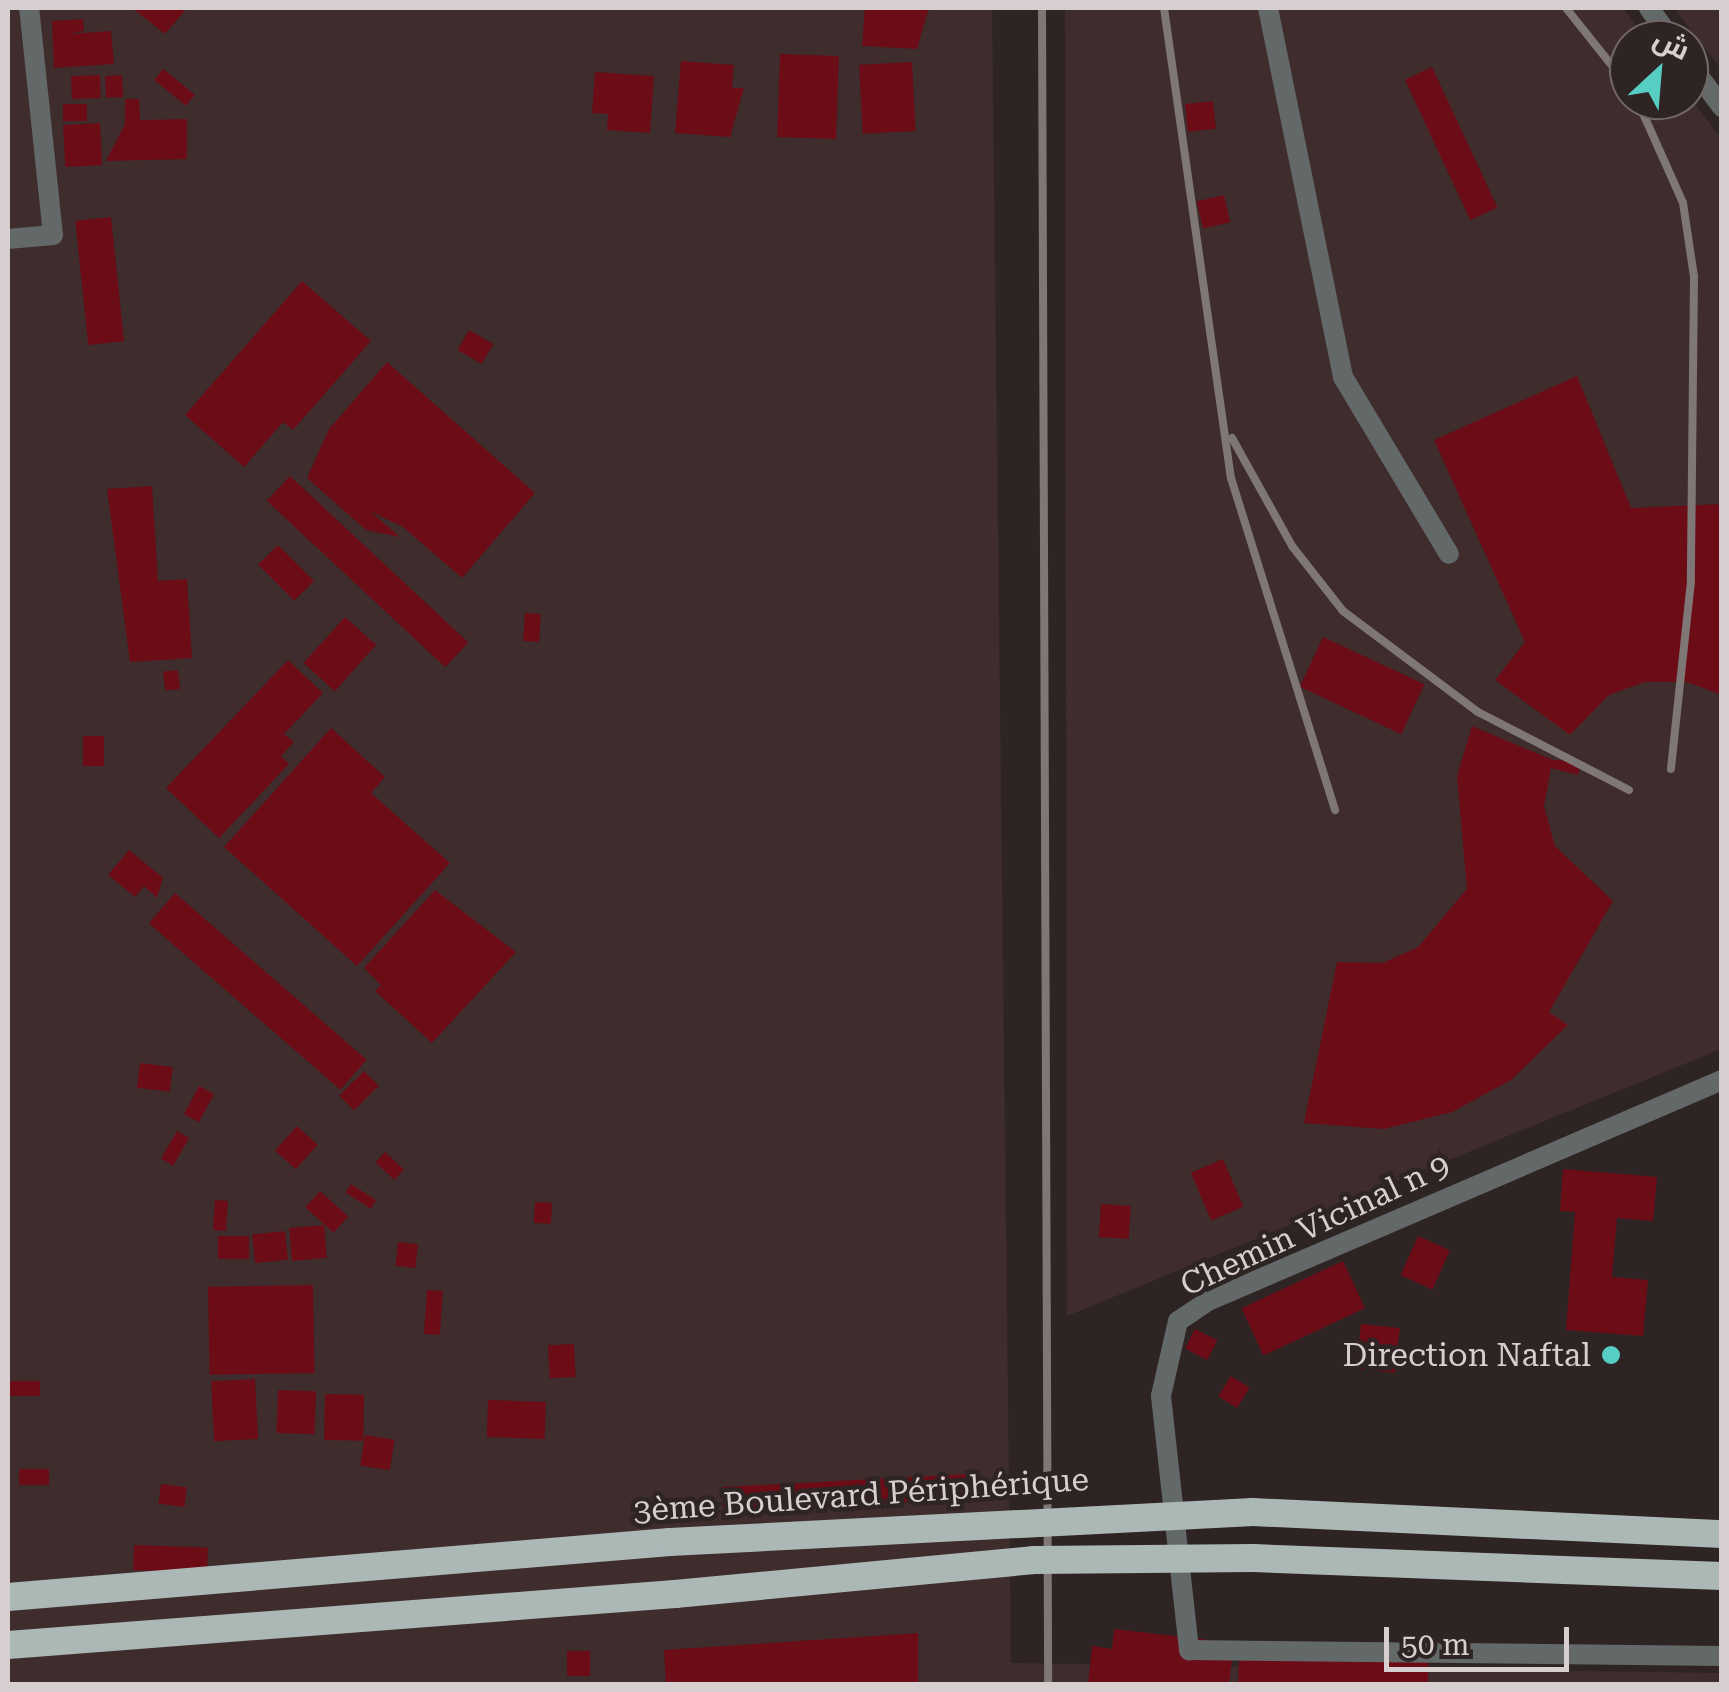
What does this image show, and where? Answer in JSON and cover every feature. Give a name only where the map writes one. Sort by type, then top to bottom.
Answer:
[{"type":"highway","name":"3ème Boulevard Périphérique","points":[[8,1598],[670,1542],[1253,1512],[1722,1534]]},
{"type":"highway","points":[[8,1645],[675,1594],[1034,1560],[1252,1558],[1722,1576]]},
{"type":"street","points":[[8,238],[53,234],[29,8]]},
{"type":"street","points":[[1268,8],[1344,377],[1450,554]]},
{"type":"street","name":"Chemin Vicinal n 9","points":[[1722,1080],[1208,1301],[1178,1321],[1161,1396],[1190,1650],[1722,1656]]},
{"type":"shaded area","points":[[8,8],[992,8],[1011,1663],[1721,1673],[1721,1684],[8,1684]]},
{"type":"shaded area","points":[[1065,8],[1623,8],[1632,20],[1609,20],[1609,120],[1707,120],[1722,140],[1721,1049],[1067,1316]]},
{"type":"shaded area","points":[[1674,8],[1721,8],[1721,69],[1709,53],[1709,20],[1683,20]]},
{"type":"building","points":[[132,8],[187,8],[165,34]]},
{"type":"building","points":[[865,8],[929,8],[917,49],[862,46]]},
{"type":"building","points":[[83,19],[84,31],[67,34],[111,31],[114,64],[54,68],[52,21]]},
{"type":"building","points":[[780,54],[839,56],[836,139],[777,137]]},
{"type":"building","points":[[681,61],[734,65],[732,88],[744,88],[730,137],[675,133]]},
{"type":"building","points":[[912,62],[916,131],[863,134],[859,65]]},
{"type":"building","points":[[1432,67],[1498,207],[1470,220],[1405,80]]},
{"type":"building","points":[[163,69],[195,95],[186,106],[154,80]]},
{"type":"building","points":[[595,72],[654,76],[650,133],[607,130],[608,114],[592,113]]},
{"type":"building","points":[[100,75],[101,98],[72,99],[71,76]]},
{"type":"building","points":[[122,75],[123,97],[106,98],[105,76]]},
{"type":"building","points":[[125,99],[139,99],[140,120],[187,119],[187,159],[106,161],[125,124]]},
{"type":"building","points":[[1213,101],[1216,129],[1188,132],[1185,104]]},
{"type":"building","points":[[63,104],[87,104],[87,121],[63,121]]},
{"type":"building","points":[[100,123],[102,165],[65,167],[63,125]]},
{"type":"building","points":[[1224,195],[1230,222],[1203,229],[1197,201]]},
{"type":"building","points":[[111,217],[124,341],[88,345],[75,221]]},
{"type":"building","points":[[302,281],[371,341],[293,430],[283,422],[244,467],[185,415]]},
{"type":"building","points":[[469,330],[493,344],[482,364],[458,350]]},
{"type":"building","points":[[387,362],[535,493],[462,578],[403,527],[370,511],[400,537],[366,530],[307,478],[329,429]]},
{"type":"building","points":[[1577,376],[1631,508],[1722,504],[1722,695],[1687,682],[1645,682],[1609,695],[1570,735],[1495,680],[1525,642],[1434,440]]},
{"type":"building","points":[[290,476],[468,642],[445,667],[267,501]]},
{"type":"building","points":[[152,486],[158,581],[187,579],[192,658],[130,662],[107,489]]},
{"type":"building","points":[[278,545],[314,581],[294,601],[258,565]]},
{"type":"building","points":[[525,613],[541,614],[539,642],[523,641]]},
{"type":"building","points":[[345,617],[376,645],[335,691],[304,663]]},
{"type":"building","points":[[1323,637],[1425,684],[1401,734],[1300,687]]},
{"type":"building","points":[[288,660],[323,693],[284,734],[294,742],[281,756],[289,764],[219,838],[166,788]]},
{"type":"building","points":[[178,670],[180,689],[165,690],[163,672]]},
{"type":"building","points":[[1472,726],[1553,760],[1581,761],[1578,775],[1551,768],[1544,806],[1555,846],[1613,901],[1549,1012],[1568,1025],[1511,1080],[1452,1112],[1384,1129],[1304,1123],[1337,962],[1383,963],[1418,947],[1467,889],[1457,776]]},
{"type":"building","points":[[331,728],[385,777],[371,793],[450,863],[357,966],[224,847]]},
{"type":"building","points":[[83,736],[104,736],[104,766],[83,766]]},
{"type":"building","points":[[129,850],[163,878],[157,898],[144,886],[135,897],[108,875]]},
{"type":"building","points":[[435,890],[516,952],[432,1043],[375,991],[381,985],[364,968]]},
{"type":"building","points":[[175,893],[367,1060],[340,1090],[149,923]]},
{"type":"building","points":[[140,1063],[173,1067],[170,1092],[137,1088]]},
{"type":"building","points":[[364,1071],[379,1086],[354,1111],[339,1096]]},
{"type":"building","points":[[199,1086],[214,1094],[199,1122],[184,1114]]},
{"type":"building","points":[[297,1126],[318,1145],[296,1169],[275,1151]]},
{"type":"building","points":[[177,1131],[189,1138],[173,1166],[161,1159]]},
{"type":"building","points":[[385,1152],[404,1170],[394,1180],[375,1162]]},
{"type":"building","points":[[1223,1159],[1243,1207],[1211,1221],[1191,1173]]},
{"type":"building","points":[[1563,1169],[1657,1177],[1653,1221],[1617,1218],[1612,1277],[1648,1280],[1643,1336],[1566,1330],[1575,1212],[1560,1211]]},
{"type":"building","points":[[351,1184],[376,1200],[371,1209],[346,1192]]},
{"type":"building","points":[[320,1191],[348,1216],[334,1233],[305,1207]]},
{"type":"building","points":[[215,1200],[228,1201],[226,1231],[213,1230]]},
{"type":"building","points":[[535,1202],[552,1203],[551,1224],[534,1223]]},
{"type":"building","points":[[1101,1204],[1131,1206],[1129,1239],[1099,1237]]},
{"type":"building","points":[[324,1225],[327,1258],[292,1261],[289,1228]]},
{"type":"building","points":[[285,1231],[288,1260],[255,1263],[252,1234]]},
{"type":"building","points":[[218,1236],[249,1236],[249,1259],[218,1259]]},
{"type":"building","points":[[1418,1236],[1450,1250],[1432,1290],[1401,1275]]},
{"type":"building","points":[[398,1242],[418,1244],[415,1268],[395,1266]]},
{"type":"building","points":[[1343,1261],[1365,1308],[1263,1355],[1241,1308]]},
{"type":"building","points":[[313,1285],[315,1373],[210,1375],[208,1287]]},
{"type":"building","points":[[427,1290],[443,1291],[440,1335],[424,1334]]},
{"type":"building","points":[[1361,1324],[1400,1328],[1395,1373],[1356,1369]]},
{"type":"building","points":[[1195,1329],[1217,1340],[1207,1360],[1185,1349]]},
{"type":"building","points":[[574,1344],[576,1377],[550,1378],[548,1345]]},
{"type":"building","points":[[1231,1376],[1250,1388],[1237,1408],[1218,1396]]},
{"type":"building","points":[[255,1379],[258,1439],[214,1441],[211,1381]]},
{"type":"building","points":[[8,1381],[40,1381],[40,1396],[8,1396]]},
{"type":"building","points":[[278,1390],[316,1391],[314,1434],[276,1433]]},
{"type":"building","points":[[325,1394],[364,1395],[363,1441],[324,1440]]},
{"type":"building","points":[[488,1400],[546,1402],[545,1439],[487,1437]]},
{"type":"building","points":[[365,1435],[395,1440],[390,1470],[360,1466]]},
{"type":"building","points":[[19,1469],[49,1469],[49,1485],[19,1485]]},
{"type":"building","points":[[969,1474],[969,1490],[910,1493],[910,1502],[723,1512],[722,1487]]},
{"type":"building","points":[[161,1484],[187,1487],[184,1507],[159,1504]]},
{"type":"building","points":[[134,1545],[208,1548],[207,1573],[133,1570]]},
{"type":"building","points":[[1114,1629],[1234,1643],[1229,1684],[1088,1684],[1092,1646],[1112,1649]]},
{"type":"building","points":[[918,1633],[918,1684],[666,1684],[664,1650]]},
{"type":"building","points":[[1240,1641],[1429,1649],[1428,1684],[1238,1684]]},
{"type":"building","points":[[567,1651],[590,1651],[590,1676],[567,1676]]},
{"type":"railway","points":[[1042,8],[1048,1684]]},
{"type":"railway","points":[[1164,8],[1231,478],[1335,810]]},
{"type":"railway","points":[[1566,8],[1609,62]]},
{"type":"railway","points":[[1646,120],[1683,203],[1694,277],[1691,581],[1671,769]]},
{"type":"railway","points":[[1232,438],[1292,546],[1343,611],[1478,712],[1629,790]]},
{"type":"place","name":"Direction Naftal","points":[[1611,1355]]}]
